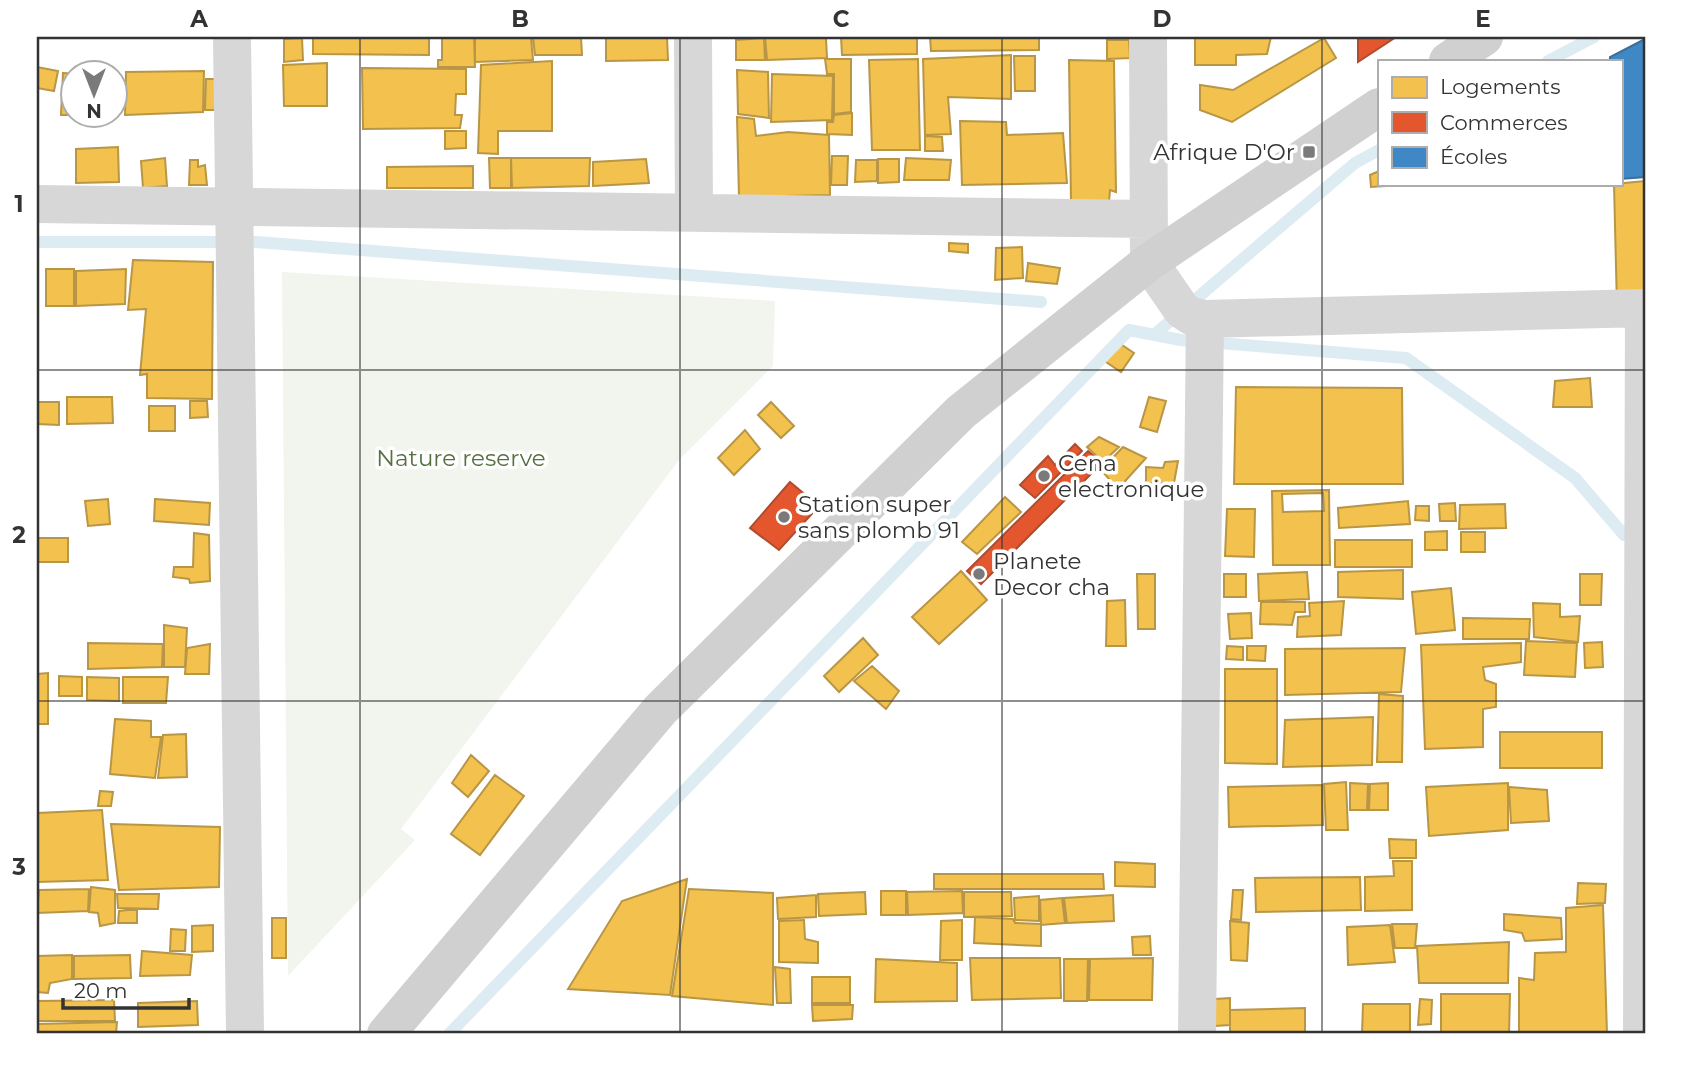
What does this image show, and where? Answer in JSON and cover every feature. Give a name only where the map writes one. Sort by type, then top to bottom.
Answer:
[{"type":"street","points":[[232,37],[245,1034]]},
{"type":"street","points":[[693,37],[694,212]]},
{"type":"street","points":[[1148,37],[1149,262],[1182,310],[1191,316],[1205,319],[1645,308],[1642,1034]]},
{"type":"street","points":[[1450,60],[1484,37]]},
{"type":"street","points":[[386,1034],[660,710],[961,412],[1149,262],[1378,108]]},
{"type":"street","points":[[37,204],[234,227],[694,212],[1149,219]]},
{"type":"street","points":[[1197,1034],[1205,319]]},
{"type":"green space","name":"Nature reserve","points":[[282,272],[775,301],[773,366],[679,460],[401,829],[415,840],[288,976]]},
{"type":"building: Logements","points":[[429,37],[429,55],[313,54],[313,38]]},
{"type":"building: Logements","points":[[442,37],[474,37],[475,67],[438,67],[438,60],[442,60]]},
{"type":"building: Logements","points":[[475,37],[531,37],[533,60],[475,62]]},
{"type":"building: Logements","points":[[533,37],[581,37],[582,55],[535,55]]},
{"type":"building: Logements","points":[[606,37],[667,37],[668,60],[606,61]]},
{"type":"building: Logements","points":[[765,37],[826,38],[827,58],[767,60]]},
{"type":"building: Logements","points":[[841,37],[917,37],[917,54],[842,55]]},
{"type":"building: Logements","points":[[930,37],[1039,37],[1039,50],[931,51]]},
{"type":"building: Logements","points":[[1195,37],[1271,37],[1267,54],[1236,55],[1236,65],[1195,65]]},
{"type":"building: Logements","points":[[302,38],[303,60],[284,62],[284,39]]},
{"type":"building: Logements","points":[[764,38],[765,60],[736,60],[736,40]]},
{"type":"building: Logements","points":[[1324,38],[1336,58],[1232,122],[1200,110],[1200,85],[1233,90]]},
{"type":"building: Logements","points":[[1107,40],[1129,40],[1130,58],[1107,59]]},
{"type":"building: Logements","points":[[1011,55],[1011,99],[948,97],[951,134],[925,135],[923,59]]},
{"type":"building: Logements","points":[[1014,56],[1035,56],[1035,91],[1015,91]]},
{"type":"building: Logements","points":[[825,59],[851,59],[851,112],[834,114],[834,74],[827,74]]},
{"type":"building: Logements","points":[[918,59],[920,150],[872,150],[869,60]]},
{"type":"building: Logements","points":[[1069,60],[1114,61],[1116,192],[1110,190],[1109,202],[1071,202]]},
{"type":"building: Logements","points":[[552,61],[552,131],[498,131],[498,154],[478,153],[481,65]]},
{"type":"building: Logements","points":[[327,63],[327,106],[284,106],[283,65]]},
{"type":"building: Logements","points":[[37,67],[58,71],[54,91],[37,88]]},
{"type":"building: Logements","points":[[362,68],[466,69],[466,94],[456,94],[455,115],[462,115],[460,128],[363,129]]},
{"type":"building: Logements","points":[[737,70],[768,72],[769,118],[738,114]]},
{"type":"building: Logements","points":[[204,71],[203,112],[130,115],[130,72]]},
{"type":"building: Logements","points":[[772,74],[833,76],[832,120],[771,122]]},
{"type":"building: Logements","points":[[206,79],[224,79],[224,110],[205,110]]},
{"type":"building: Logements","points":[[852,113],[852,135],[827,134],[827,122],[833,122],[834,115]]},
{"type":"building: Logements","points":[[737,117],[754,119],[756,136],[788,132],[829,135],[830,195],[739,197]]},
{"type":"building: Logements","points":[[960,121],[1006,122],[1007,135],[1063,133],[1067,183],[962,185]]},
{"type":"building: Logements","points":[[445,131],[466,131],[466,148],[445,149]]},
{"type":"building: Logements","points":[[925,136],[942,137],[943,151],[925,151]]},
{"type":"building: Logements","points":[[118,147],[119,182],[76,183],[76,149]]},
{"type":"building: Logements","points":[[832,156],[848,156],[847,185],[831,185]]},
{"type":"building: Logements","points":[[165,158],[167,186],[143,188],[141,161]]},
{"type":"building: Logements","points":[[489,158],[511,158],[511,188],[490,188]]},
{"type":"building: Logements","points":[[511,158],[590,158],[589,186],[512,188]]},
{"type":"building: Logements","points":[[906,158],[951,160],[949,180],[904,180]]},
{"type":"building: Logements","points":[[646,159],[649,183],[593,186],[593,162]]},
{"type":"building: Logements","points":[[878,159],[899,159],[899,182],[878,183]]},
{"type":"building: Logements","points":[[190,160],[198,160],[198,167],[205,165],[207,185],[189,185]]},
{"type":"building: Logements","points":[[856,160],[877,160],[877,181],[855,182]]},
{"type":"building: Logements","points":[[473,166],[473,188],[387,188],[387,167]]},
{"type":"building: Logements","points":[[1378,171],[1378,186],[1387,186],[1371,187],[1370,175]]},
{"type":"building: Logements","points":[[1645,181],[1645,307],[1617,308],[1614,186],[1622,186],[1622,183]]},
{"type":"building: Logements","points":[[949,243],[968,244],[968,253],[949,251]]},
{"type":"building: Logements","points":[[1022,247],[1023,278],[995,280],[996,248]]},
{"type":"building: Logements","points":[[133,260],[213,262],[212,399],[147,398],[147,374],[140,375],[146,309],[128,310]]},
{"type":"building: Logements","points":[[1028,263],[1060,268],[1057,284],[1026,281]]},
{"type":"building: Logements","points":[[46,269],[74,269],[74,306],[46,306]]},
{"type":"building: Logements","points":[[126,269],[125,304],[76,306],[76,271]]},
{"type":"building: Logements","points":[[1116,341],[1134,353],[1121,372],[1103,360]]},
{"type":"building: Logements","points":[[1590,378],[1592,407],[1553,407],[1555,381]]},
{"type":"building: Logements","points":[[1236,387],[1402,388],[1403,484],[1234,484]]},
{"type":"building: Logements","points":[[67,397],[112,397],[113,423],[67,424]]},
{"type":"building: Logements","points":[[1149,397],[1166,401],[1157,432],[1140,427]]},
{"type":"building: Logements","points":[[190,401],[207,401],[208,417],[190,418]]},
{"type":"building: Logements","points":[[37,402],[59,402],[59,425],[37,424]]},
{"type":"building: Logements","points":[[771,402],[794,426],[781,438],[758,415]]},
{"type":"building: Logements","points":[[149,406],[175,406],[175,431],[149,431]]},
{"type":"building: Logements","points":[[745,430],[760,449],[734,475],[718,458]]},
{"type":"building: Logements","points":[[1099,437],[1119,447],[1103,462],[1087,447]]},
{"type":"building: Logements","points":[[1123,447],[1146,458],[1118,489],[1101,470]]},
{"type":"building: Logements","points":[[1178,461],[1174,483],[1146,483],[1146,467],[1163,468],[1165,462]]},
{"type":"building: Logements","points":[[1329,490],[1330,565],[1273,565],[1272,491]],"holes":[[[1323,493],[1324,511],[1283,512],[1282,494]]]},
{"type":"building: Logements","points":[[1005,497],[1021,512],[977,554],[962,542]]},
{"type":"building: Logements","points":[[108,499],[110,524],[88,526],[85,501]]},
{"type":"building: Logements","points":[[155,499],[210,503],[209,525],[154,521]]},
{"type":"building: Logements","points":[[1408,501],[1410,524],[1339,528],[1338,508]]},
{"type":"building: Logements","points":[[1455,503],[1456,521],[1440,521],[1439,504]]},
{"type":"building: Logements","points":[[1505,504],[1506,528],[1459,529],[1460,505]]},
{"type":"building: Logements","points":[[1416,506],[1429,506],[1429,521],[1415,520]]},
{"type":"building: Logements","points":[[1227,509],[1255,509],[1254,557],[1225,556]]},
{"type":"building: Logements","points":[[1447,531],[1447,550],[1425,550],[1425,532]]},
{"type":"building: Logements","points":[[1461,532],[1485,532],[1485,552],[1461,552]]},
{"type":"building: Logements","points":[[194,533],[209,535],[210,581],[190,583],[189,579],[173,577],[174,567],[193,567]]},
{"type":"building: Logements","points":[[37,538],[68,538],[68,562],[37,562]]},
{"type":"building: Logements","points":[[1335,540],[1412,540],[1412,567],[1335,567]]},
{"type":"building: Logements","points":[[1403,570],[1403,599],[1338,597],[1338,572]]},
{"type":"building: Logements","points":[[961,571],[987,600],[939,644],[912,617]]},
{"type":"building: Logements","points":[[1307,572],[1309,599],[1259,601],[1258,574]]},
{"type":"building: Logements","points":[[1137,574],[1155,574],[1155,629],[1138,629]]},
{"type":"building: Logements","points":[[1224,574],[1246,574],[1246,597],[1224,597]]},
{"type":"building: Logements","points":[[1580,574],[1602,574],[1601,605],[1580,605]]},
{"type":"building: Logements","points":[[1451,588],[1455,630],[1416,634],[1412,592]]},
{"type":"building: Logements","points":[[1125,600],[1126,646],[1106,646],[1107,601]]},
{"type":"building: Logements","points":[[1344,601],[1341,635],[1297,637],[1298,617],[1310,616],[1309,603]]},
{"type":"building: Logements","points":[[1261,602],[1305,602],[1305,612],[1295,612],[1292,625],[1260,624]]},
{"type":"building: Logements","points":[[1533,603],[1560,604],[1560,617],[1580,616],[1578,642],[1534,637]]},
{"type":"building: Logements","points":[[1251,613],[1252,638],[1230,639],[1228,614]]},
{"type":"building: Logements","points":[[1463,618],[1530,619],[1529,639],[1463,639]]},
{"type":"building: Logements","points":[[164,625],[187,628],[185,667],[164,667]]},
{"type":"building: Logements","points":[[863,638],[878,655],[839,692],[824,676]]},
{"type":"building: Logements","points":[[1526,641],[1577,643],[1575,677],[1524,675]]},
{"type":"building: Logements","points":[[1602,642],[1603,667],[1585,668],[1584,643]]},
{"type":"building: Logements","points":[[88,643],[163,644],[162,667],[88,669]]},
{"type":"building: Logements","points":[[1521,643],[1521,662],[1483,667],[1485,680],[1496,684],[1496,707],[1483,709],[1483,747],[1425,749],[1421,645]]},
{"type":"building: Logements","points":[[210,644],[209,674],[185,674],[187,648]]},
{"type":"building: Logements","points":[[1227,646],[1243,647],[1243,660],[1226,659]]},
{"type":"building: Logements","points":[[1247,646],[1266,646],[1265,661],[1247,660]]},
{"type":"building: Logements","points":[[1405,648],[1401,692],[1285,695],[1285,649]]},
{"type":"building: Logements","points":[[872,666],[899,691],[886,709],[854,681]]},
{"type":"building: Logements","points":[[1225,669],[1277,669],[1277,764],[1225,763]]},
{"type":"building: Logements","points":[[48,673],[48,724],[37,724],[37,674]]},
{"type":"building: Logements","points":[[59,676],[82,677],[82,696],[59,696]]},
{"type":"building: Logements","points":[[87,677],[119,678],[119,701],[87,700]]},
{"type":"building: Logements","points":[[123,677],[168,677],[166,703],[123,703]]},
{"type":"building: Logements","points":[[1379,694],[1403,696],[1402,762],[1377,762]]},
{"type":"building: Logements","points":[[1373,717],[1372,765],[1283,767],[1285,720]]},
{"type":"building: Logements","points":[[115,719],[151,721],[151,737],[161,737],[155,778],[110,774]]},
{"type":"building: Logements","points":[[1500,732],[1602,732],[1602,768],[1500,768]]},
{"type":"building: Logements","points":[[186,734],[187,777],[158,778],[163,735]]},
{"type":"building: Logements","points":[[471,755],[489,771],[468,797],[452,783]]},
{"type":"building: Logements","points":[[495,775],[524,796],[480,855],[451,834]]},
{"type":"building: Logements","points":[[1346,782],[1348,830],[1326,830],[1324,784]]},
{"type":"building: Logements","points":[[1350,783],[1368,784],[1367,810],[1350,810]]},
{"type":"building: Logements","points":[[1388,783],[1388,810],[1369,810],[1370,784]]},
{"type":"building: Logements","points":[[1508,783],[1508,830],[1429,836],[1426,787]]},
{"type":"building: Logements","points":[[1322,785],[1323,825],[1229,827],[1228,787]]},
{"type":"building: Logements","points":[[1509,787],[1547,790],[1549,821],[1511,823]]},
{"type":"building: Logements","points":[[100,791],[113,792],[111,806],[98,806]]},
{"type":"building: Logements","points":[[102,810],[108,880],[37,882],[37,813]]},
{"type":"building: Logements","points":[[111,824],[220,827],[219,887],[119,890]]},
{"type":"building: Logements","points":[[1389,839],[1416,840],[1416,858],[1390,858]]},
{"type":"building: Logements","points":[[1393,861],[1412,861],[1412,910],[1365,911],[1365,877],[1394,876]]},
{"type":"building: Logements","points":[[1115,862],[1155,864],[1155,887],[1115,886]]},
{"type":"building: Logements","points":[[934,874],[1103,874],[1104,889],[934,889]]},
{"type":"building: Logements","points":[[1360,877],[1361,910],[1256,912],[1255,878]]},
{"type":"building: Logements","points":[[687,879],[670,995],[568,989],[622,901]]},
{"type":"building: Logements","points":[[1578,883],[1606,884],[1605,903],[1577,904]]},
{"type":"building: Logements","points":[[91,887],[115,890],[115,923],[100,926],[98,913],[89,912]]},
{"type":"building: Logements","points":[[89,889],[88,911],[37,913],[39,890]]},
{"type":"building: Logements","points":[[689,889],[773,893],[773,1005],[672,996]]},
{"type":"building: Logements","points":[[1233,890],[1243,890],[1241,920],[1231,919]]},
{"type":"building: Logements","points":[[881,891],[906,891],[906,915],[881,915]]},
{"type":"building: Logements","points":[[962,891],[963,913],[908,915],[907,892]]},
{"type":"building: Logements","points":[[865,892],[866,914],[819,916],[818,894]]},
{"type":"building: Logements","points":[[964,892],[1011,892],[1012,916],[964,917]]},
{"type":"building: Logements","points":[[117,894],[159,894],[158,909],[118,908]]},
{"type":"building: Logements","points":[[816,895],[816,917],[778,919],[777,898]]},
{"type":"building: Logements","points":[[1113,895],[1114,921],[1067,923],[1064,898]]},
{"type":"building: Logements","points":[[1039,896],[1039,921],[1015,920],[1014,898]]},
{"type":"building: Logements","points":[[1062,898],[1065,923],[1041,925],[1040,900]]},
{"type":"building: Logements","points":[[1603,905],[1607,1034],[1519,1034],[1519,978],[1534,980],[1535,953],[1566,952],[1566,908]]},
{"type":"building: Logements","points":[[137,910],[137,923],[118,923],[119,911]]},
{"type":"building: Logements","points":[[1504,914],[1561,918],[1562,939],[1525,941],[1522,933],[1504,930]]},
{"type":"building: Logements","points":[[975,917],[1041,924],[1041,946],[974,943]]},
{"type":"building: Logements","points":[[272,918],[286,918],[286,958],[272,958]]},
{"type":"building: Logements","points":[[804,920],[805,939],[818,942],[818,963],[779,962],[779,921]]},
{"type":"building: Logements","points":[[962,920],[962,960],[940,960],[941,921]]},
{"type":"building: Logements","points":[[1230,921],[1249,923],[1247,961],[1231,960]]},
{"type":"building: Logements","points":[[1392,924],[1417,924],[1415,948],[1395,948]]},
{"type":"building: Logements","points":[[213,925],[213,951],[192,952],[192,926]]},
{"type":"building: Logements","points":[[1390,925],[1395,962],[1348,965],[1347,927]]},
{"type":"building: Logements","points":[[171,929],[186,930],[185,951],[170,951]]},
{"type":"building: Logements","points":[[1150,936],[1151,955],[1133,955],[1132,937]]},
{"type":"building: Logements","points":[[1509,942],[1508,983],[1419,983],[1417,946]]},
{"type":"building: Logements","points":[[142,951],[192,955],[190,975],[140,976]]},
{"type":"building: Logements","points":[[72,955],[72,979],[50,983],[48,993],[37,992],[37,956]]},
{"type":"building: Logements","points":[[130,955],[131,978],[74,979],[74,956]]},
{"type":"building: Logements","points":[[970,958],[1060,958],[1061,998],[972,1000]]},
{"type":"building: Logements","points":[[1153,958],[1152,1000],[1089,1000],[1090,959]]},
{"type":"building: Logements","points":[[876,959],[957,963],[957,1001],[875,1002]]},
{"type":"building: Logements","points":[[1064,959],[1088,959],[1087,1001],[1064,1001]]},
{"type":"building: Logements","points":[[775,967],[790,969],[791,1003],[777,1003]]},
{"type":"building: Logements","points":[[812,977],[850,977],[850,1003],[812,1003]]},
{"type":"building: Logements","points":[[1441,994],[1510,994],[1509,1034],[1441,1034]]},
{"type":"building: Logements","points":[[1230,998],[1230,1025],[1215,1026],[1215,999]]},
{"type":"building: Logements","points":[[1420,999],[1432,1000],[1431,1024],[1418,1025]]},
{"type":"building: Logements","points":[[114,1000],[115,1021],[37,1021],[37,1001]]},
{"type":"building: Logements","points":[[197,1001],[198,1025],[138,1027],[138,1003]]},
{"type":"building: Logements","points":[[1363,1004],[1410,1004],[1410,1034],[1362,1034]]},
{"type":"building: Logements","points":[[812,1005],[853,1005],[852,1019],[813,1021]]},
{"type":"building: Logements","points":[[1305,1008],[1305,1034],[1230,1034],[1230,1010]]},
{"type":"building: Logements","points":[[117,1022],[116,1034],[37,1034],[37,1024]]},
{"type":"building: Commerces","points":[[1358,37],[1396,37],[1358,62]]},
{"type":"building: Commerces","points":[[1075,444],[1082,451],[1035,498],[1020,485],[1048,456],[1055,465]]},
{"type":"building: Commerces","points":[[1088,451],[1102,463],[981,584],[967,571]]},
{"type":"building: Commerces","name":"Station super sans plomb 91","points":[[790,482],[819,506],[779,550],[750,528]]},
{"type":"building: Écoles","points":[[1645,39],[1645,177],[1622,179],[1622,60],[1610,60],[1610,57]]},
{"type":"waterway","points":[[1550,60],[1594,37]]},
{"type":"waterway","points":[[1155,334],[1355,163],[1378,151]]},
{"type":"waterway","points":[[37,242],[256,242],[1041,302]]},
{"type":"waterway","points":[[449,1034],[1129,330],[1181,340],[1406,358],[1575,478],[1624,535]]},
{"type":"place","name":"Afrique D'Or","points":[[1309,152]]},
{"type":"place","name":"Cena electronique","points":[[1044,476]]},
{"type":"place","name":"Station super sans plomb 91","points":[[784,517]]},
{"type":"place","name":"Planete Decor cha","points":[[979,574]]}]
